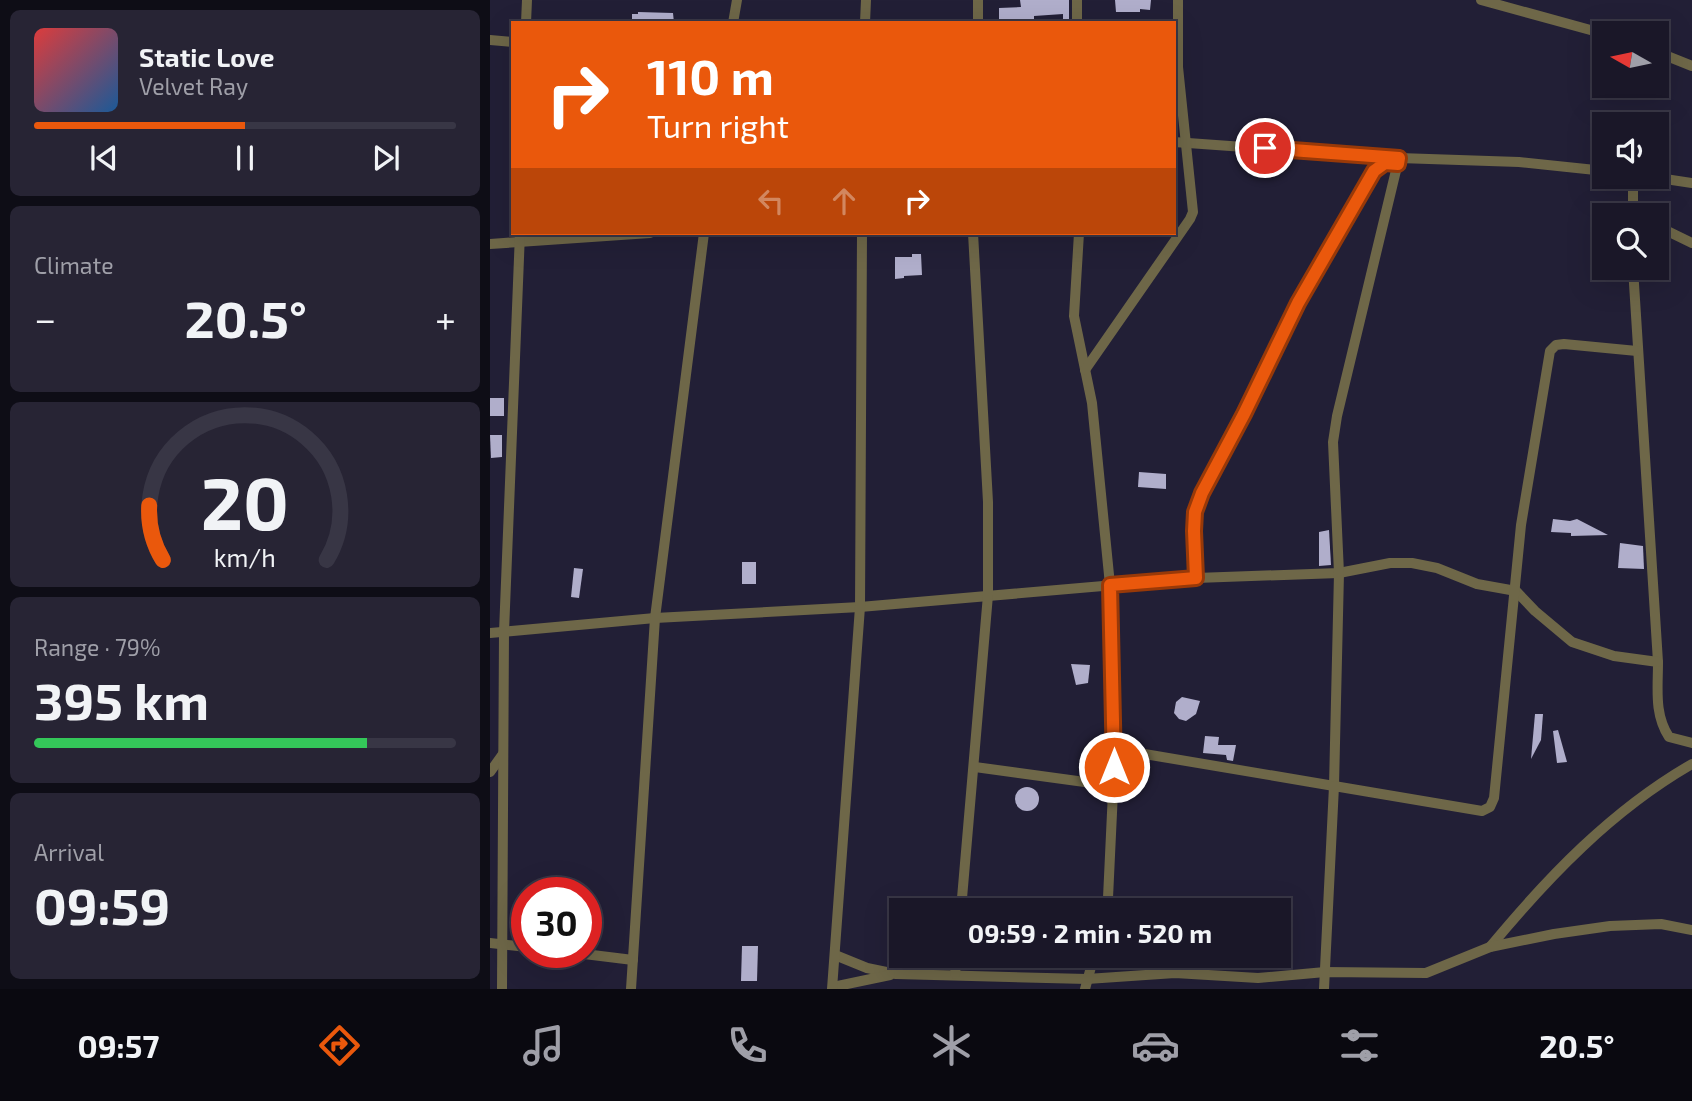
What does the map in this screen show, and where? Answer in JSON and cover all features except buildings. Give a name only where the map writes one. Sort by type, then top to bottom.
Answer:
[{"type":"street","points":[[526,21],[527,0]]},
{"type":"street","points":[[733,21],[737,0]]},
{"type":"street","points":[[865,21],[866,0]]},
{"type":"street","points":[[978,0],[978,21]]},
{"type":"street","points":[[1077,0],[1077,21]]},
{"type":"street","points":[[1085,370],[1190,219],[1193,201],[1180,142],[1178,0]]},
{"type":"street","points":[[1481,0],[1592,30]]},
{"type":"street","points":[[490,40],[511,42]]},
{"type":"street","points":[[1670,57],[1692,66]]},
{"type":"street","points":[[1180,142],[1399,161],[1519,162],[1592,170]]},
{"type":"street","points":[[1324,989],[1334,786],[1339,573],[1334,442],[1337,416],[1399,161]]},
{"type":"street","points":[[1196,578],[1195,512],[1202,493],[1298,303],[1368,181],[1374,171],[1385,163],[1399,161]]},
{"type":"street","points":[[1669,180],[1692,183]]},
{"type":"street","points":[[1669,232],[1692,243]]},
{"type":"street","points":[[490,244],[520,238],[598,235]]},
{"type":"street","points":[[631,989],[654,618],[704,235]]},
{"type":"street","points":[[862,235],[860,607],[833,988],[896,974]]},
{"type":"street","points":[[962,898],[988,595],[988,502],[973,235]]},
{"type":"street","points":[[1079,235],[1074,316],[1093,403],[1110,585],[1115,749],[1108,898]]},
{"type":"street","points":[[502,989],[503,632],[520,238]]},
{"type":"street","points":[[1634,280],[1658,662],[1658,713],[1669,737],[1692,743]]},
{"type":"street","points":[[1115,749],[1482,811],[1490,807],[1494,798],[1526,487],[1550,351],[1556,345],[1564,344],[1637,351]]},
{"type":"street","points":[[490,633],[654,618],[860,607],[1196,578],[1339,573],[1390,563],[1412,563],[1437,568],[1477,584],[1516,591],[1572,642],[1614,656],[1658,662]]},
{"type":"street","points":[[490,772],[503,754]]},
{"type":"street","points":[[1490,947],[1533,895],[1568,859],[1666,778],[1692,764]]},
{"type":"street","points":[[975,767],[1114,786]]},
{"type":"street","points":[[835,955],[867,968],[896,974],[955,974],[1086,984],[1175,973],[1258,978],[1325,972],[1426,973],[1490,947],[1554,934],[1610,926],[1661,924],[1692,930]]},
{"type":"street","points":[[490,943],[511,945]]},
{"type":"street","points":[[602,956],[633,960]]},
{"type":"street","points":[[955,974],[956,968]]},
{"type":"route","points":[[1114,767],[1110,585],[1196,578],[1195,512],[1202,493],[1298,303],[1374,171],[1385,163],[1398,164],[1399,158],[1265,148]]}]
